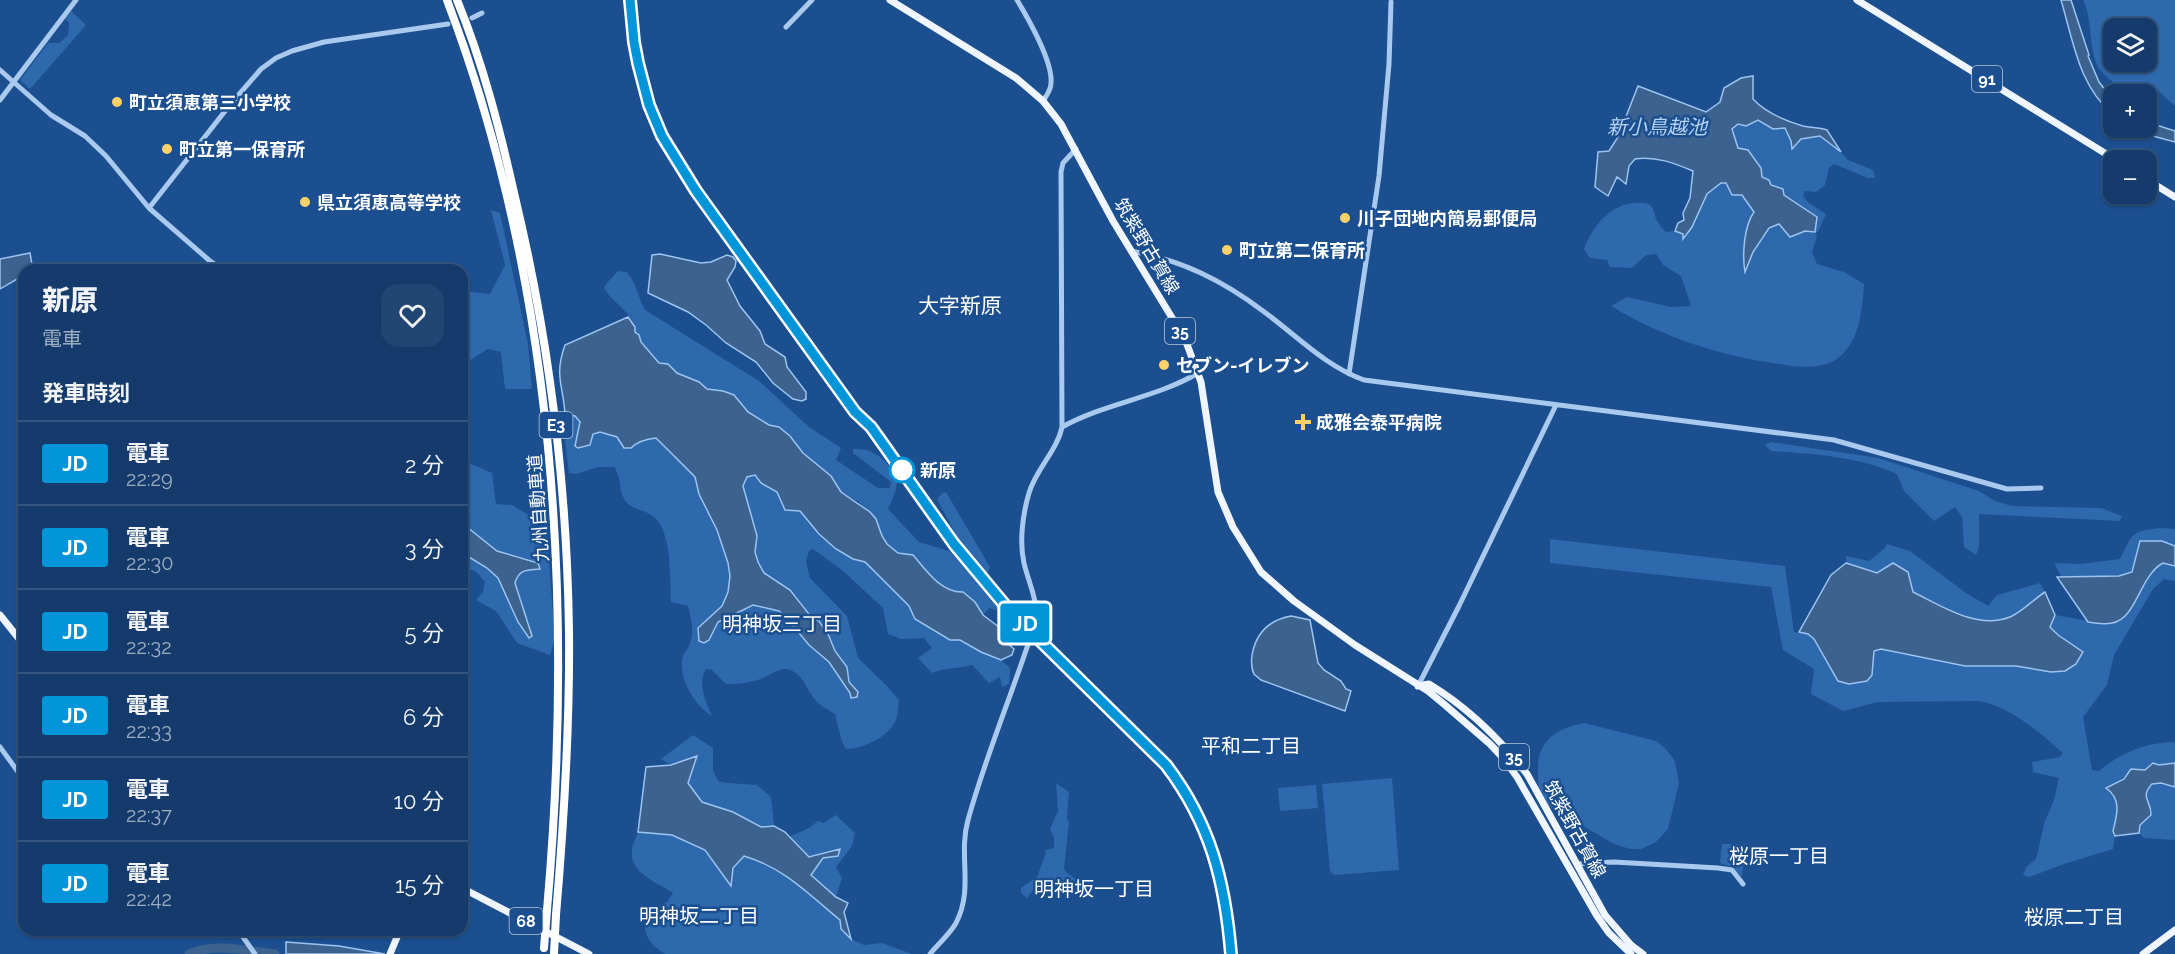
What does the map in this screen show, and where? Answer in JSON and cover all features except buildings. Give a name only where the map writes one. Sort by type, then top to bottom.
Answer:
[{"type":"highway","name":"九州自動車道","points":[[447,0],[477,85],[514,230],[534,333],[549,447],[555,516],[559,632],[557,748],[544,951]]},
{"type":"highway","name":"九州自動車道","points":[[457,0],[467,24],[502,139],[533,277],[552,391],[565,516],[569,682],[554,954]]},
{"type":"main road","name":"筑紫野古賀線","points":[[890,0],[1008,73],[1044,101],[1076,149],[1113,221],[1175,321],[1198,373],[1218,492],[1233,527],[1261,572],[1294,601],[1445,705],[1504,759],[1522,784],[1596,916],[1609,933],[1631,954]]},
{"type":"main road","name":"91","points":[[1857,0],[2103,152]]},
{"type":"main road","points":[[2157,186],[2175,197]]},
{"type":"main road","points":[[0,615],[18,638]]},
{"type":"main road","name":"筑紫野古賀線","points":[[1418,686],[1429,684],[1442,692],[1481,723],[1515,758],[1527,774],[1605,915],[1631,945],[1643,954]]},
{"type":"main road","name":"68","points":[[468,891],[571,950],[589,954]]},
{"type":"main road","points":[[2143,954],[2175,930]]},
{"type":"main road","points":[[390,952],[397,936]]},
{"type":"street","points":[[0,100],[76,0]]},
{"type":"street","points":[[786,27],[812,0]]},
{"type":"street","points":[[1017,0],[1037,35],[1051,79],[1051,86],[1044,101]]},
{"type":"street","points":[[1349,375],[1379,176],[1389,64],[1391,2]]},
{"type":"street","points":[[472,18],[482,13]]},
{"type":"street","points":[[149,208],[249,81],[276,58],[307,45],[448,24]]},
{"type":"street","points":[[0,70],[51,115],[85,135],[106,156],[149,208],[215,264]]},
{"type":"street","points":[[930,954],[955,926],[962,909],[966,893],[964,844],[968,821],[983,769],[1036,617],[1035,599],[1023,560],[1024,520],[1029,492],[1038,472],[1060,437],[1062,427],[1061,172],[1063,164],[1076,149]]},
{"type":"street","points":[[1131,251],[1176,261],[1245,297],[1334,366],[1349,375],[1364,380],[1834,440],[2007,489],[2041,488]]},
{"type":"street","points":[[1062,427],[1094,412],[1140,397],[1198,373]]},
{"type":"street","points":[[1418,686],[1556,405]]},
{"type":"street","points":[[0,747],[18,772]]},
{"type":"street","points":[[1577,864],[1614,862],[1718,868],[1732,870],[1743,884]]},
{"type":"street","points":[[242,936],[255,954]]},
{"type":"shaded area","points":[[2083,0],[2175,0],[2175,106],[2157,90],[2157,84],[2115,84],[2103,72],[2102,71],[2098,67],[2093,51],[2090,25]]},
{"type":"shaded area","points":[[71,11],[86,25],[30,89],[20,80],[48,43],[59,43],[68,35],[69,23],[65,19]]},
{"type":"shaded area","points":[[1758,120],[1773,129],[1785,128],[1792,148],[1800,139],[1820,136],[1837,148],[1848,160],[1873,170],[1875,178],[1868,178],[1834,164],[1829,168],[1825,185],[1816,192],[1805,191],[1803,196],[1809,203],[1826,214],[1818,232],[1815,233],[1817,236],[1812,252],[1817,264],[1844,272],[1864,284],[1861,315],[1851,344],[1837,359],[1824,365],[1793,366],[1735,356],[1692,344],[1650,327],[1611,306],[1627,297],[1671,307],[1691,306],[1681,276],[1663,265],[1656,254],[1646,255],[1632,268],[1610,267],[1607,260],[1590,258],[1584,249],[1592,232],[1604,217],[1619,207],[1636,203],[1650,205],[1656,219],[1666,232],[1675,231],[1683,234],[1683,238],[1692,227],[1707,194],[1721,183],[1736,190],[1755,212],[1744,240],[1746,271],[1758,243],[1772,227],[1779,224],[1791,237],[1805,231],[1817,217],[1784,195],[1783,189],[1771,185],[1738,148],[1732,129],[1738,124],[1746,126]]},
{"type":"shaded area","points":[[491,210],[500,213],[528,344],[532,389],[505,389],[501,352],[488,349],[468,361],[468,292],[490,294],[505,265]]},
{"type":"shaded area","points":[[618,271],[627,272],[631,277],[645,310],[759,381],[809,427],[841,448],[836,460],[878,488],[890,488],[891,482],[853,453],[853,449],[867,450],[880,457],[891,468],[897,481],[888,509],[919,542],[959,554],[963,548],[937,499],[946,492],[990,567],[983,585],[1006,608],[1006,613],[989,608],[983,615],[975,602],[963,592],[956,593],[943,586],[928,574],[918,561],[898,553],[887,544],[876,519],[859,502],[841,492],[802,453],[790,436],[779,428],[769,425],[748,412],[723,391],[707,389],[699,382],[677,373],[668,364],[659,363],[641,342],[631,319],[604,288]]},
{"type":"shaded area","points":[[565,414],[576,416],[580,422],[577,435],[607,432],[616,436],[625,448],[647,439],[656,438],[695,477],[699,494],[717,530],[730,576],[728,592],[722,606],[705,621],[709,640],[718,622],[753,605],[779,611],[809,645],[829,662],[851,698],[858,692],[849,682],[847,667],[835,651],[820,621],[812,618],[790,590],[764,573],[758,562],[755,552],[757,536],[743,486],[746,477],[755,475],[761,483],[770,487],[806,516],[813,525],[853,559],[865,562],[909,606],[915,619],[950,640],[959,640],[1001,660],[1010,668],[1009,684],[1002,687],[1000,677],[989,683],[972,665],[932,673],[918,658],[932,648],[924,638],[901,639],[888,634],[883,608],[843,571],[813,549],[809,551],[806,562],[810,578],[847,616],[858,658],[899,700],[897,718],[893,726],[875,740],[860,747],[846,749],[835,714],[818,703],[800,677],[788,669],[754,681],[726,684],[712,670],[706,669],[702,686],[712,716],[700,706],[683,676],[682,658],[690,643],[692,622],[688,606],[671,602],[669,556],[660,524],[651,515],[626,502],[614,467],[598,467],[576,474],[569,473],[563,424]]},
{"type":"shaded area","points":[[1771,442],[1878,458],[1979,491],[1995,501],[2012,506],[2101,508],[2122,516],[2120,521],[1979,514],[1979,547],[1976,555],[1964,547],[1962,517],[1955,507],[1934,521],[1904,491],[1897,474],[1851,460],[1771,451],[1765,445]]},
{"type":"shaded area","points":[[468,463],[492,473],[496,504],[512,505],[527,514],[547,537],[555,639],[550,655],[517,643],[496,611],[476,600],[483,592],[485,582],[473,570],[468,569],[468,557],[499,578],[518,622],[532,636],[515,583],[521,573],[538,564],[497,551],[468,528]]},
{"type":"shaded area","points":[[2175,529],[2175,546],[2170,544],[2132,572],[2119,576],[2061,576],[2054,563],[2081,564],[2120,559],[2134,535],[2144,530]]},
{"type":"shaded area","points":[[1550,539],[1785,566],[1794,632],[1808,634],[1814,639],[1838,681],[1872,675],[1874,651],[1881,649],[1952,664],[2016,666],[2051,672],[2082,652],[2050,627],[2055,615],[2105,624],[2146,581],[2153,568],[2163,563],[2175,566],[2175,581],[2164,579],[2153,589],[2114,655],[2107,685],[2083,717],[2092,770],[2099,771],[2116,759],[2144,746],[2175,742],[2175,763],[2150,764],[2145,770],[2130,773],[2107,788],[2115,797],[2117,808],[2113,849],[2029,877],[2023,875],[2026,867],[2036,859],[2059,778],[2033,772],[2032,762],[2060,757],[2063,753],[2024,721],[1991,704],[1979,701],[1878,702],[1843,711],[1811,694],[1814,669],[1783,650],[1771,587],[1550,563]]},
{"type":"shaded area","points":[[1887,544],[1910,551],[1966,593],[1988,606],[1997,595],[2040,583],[2045,592],[2010,617],[1985,621],[1960,615],[1913,592],[1908,572],[1878,573],[1846,563],[1846,556],[1869,561]]},
{"type":"shaded area","points":[[1584,723],[1656,741],[1675,761],[1679,783],[1668,829],[1656,842],[1641,849],[1630,849],[1614,844],[1547,805],[1542,798],[1538,783],[1538,763],[1544,745],[1556,733]]},
{"type":"shaded area","points":[[693,735],[713,748],[713,770],[718,781],[757,785],[771,797],[774,826],[762,827],[733,812],[702,803],[688,783],[696,757],[671,765],[661,759]]},
{"type":"shaded area","points":[[1392,778],[1399,870],[1334,875],[1330,871],[1322,784]]},
{"type":"shaded area","points":[[1056,783],[1069,792],[1067,818],[1069,823],[1064,868],[1079,881],[1075,891],[1056,894],[1035,888],[1027,898],[1021,893],[1021,888],[1038,876],[1046,850],[1054,848],[1054,838],[1050,829],[1058,811]]},
{"type":"shaded area","points":[[2155,783],[2175,787],[2175,840],[2144,838],[2139,833],[2140,825],[2149,818],[2152,811],[2146,797],[2147,790]]},
{"type":"shaded area","points":[[1316,785],[1318,808],[1280,811],[1278,788]]},
{"type":"shaded area","points":[[836,815],[855,833],[852,846],[836,867],[842,878],[836,897],[811,875],[823,857],[837,856],[809,857],[789,837],[818,821],[823,823]]},
{"type":"shaded area","points":[[638,832],[672,835],[705,850],[731,885],[733,868],[744,856],[788,876],[840,920],[841,929],[851,939],[864,945],[882,943],[912,954],[665,954],[649,939],[645,930],[644,917],[651,910],[667,902],[673,893],[646,876],[635,865],[632,859],[632,849]]},
{"type":"shaded area","points":[[1722,844],[1745,844],[1742,877],[1732,867],[1720,863]]},
{"type":"water","points":[[2061,0],[2071,0],[2088,56],[2103,87],[2103,105],[2085,77]]},
{"type":"water","name":"新小鳥越池","points":[[1753,76],[1753,99],[1758,104],[1790,122],[1827,130],[1841,152],[1820,136],[1801,139],[1792,149],[1785,128],[1773,129],[1758,120],[1746,126],[1738,124],[1732,129],[1738,148],[1748,150],[1761,168],[1762,177],[1769,180],[1771,185],[1783,189],[1784,195],[1817,217],[1815,232],[1805,231],[1790,237],[1779,224],[1769,228],[1753,252],[1745,272],[1745,241],[1748,225],[1754,212],[1742,195],[1732,195],[1726,183],[1721,183],[1707,194],[1692,227],[1683,239],[1683,234],[1675,231],[1678,223],[1684,220],[1683,213],[1690,198],[1693,171],[1658,159],[1635,159],[1629,166],[1626,184],[1617,177],[1608,196],[1595,187],[1598,152],[1609,151],[1618,137],[1638,86],[1706,112],[1720,102],[1724,88],[1741,78]]},
{"type":"water","points":[[2157,125],[2175,131],[2175,142],[2157,137]]},
{"type":"water","points":[[30,253],[32,264],[18,264],[18,278],[0,289],[0,259]]},
{"type":"water","points":[[660,254],[701,263],[711,262],[727,255],[733,257],[736,261],[735,267],[727,280],[740,306],[760,331],[765,344],[785,357],[787,367],[806,392],[806,399],[802,401],[793,399],[773,383],[756,362],[726,343],[706,325],[688,312],[648,293],[652,255]]},
{"type":"water","points":[[628,317],[641,342],[659,363],[668,364],[677,373],[699,382],[707,389],[734,395],[748,412],[769,425],[779,427],[790,436],[803,453],[831,476],[841,492],[870,512],[876,519],[887,544],[898,553],[913,555],[941,585],[963,592],[975,602],[983,615],[999,627],[999,636],[1014,649],[1012,655],[1001,660],[960,640],[950,640],[915,619],[909,606],[865,562],[853,559],[836,549],[819,534],[800,511],[785,510],[777,492],[761,483],[755,475],[747,477],[743,486],[757,536],[755,552],[758,562],[764,573],[790,590],[812,618],[819,621],[828,634],[835,651],[847,667],[849,682],[858,692],[857,697],[851,698],[829,662],[809,645],[779,611],[753,605],[718,622],[709,640],[704,643],[699,641],[698,628],[722,606],[728,592],[730,576],[717,530],[699,494],[695,477],[656,438],[642,441],[631,448],[624,448],[617,437],[600,432],[593,434],[590,445],[578,448],[575,446],[580,422],[575,416],[565,414],[560,365],[565,345]]},
{"type":"water","points":[[468,528],[497,551],[538,563],[540,569],[521,573],[515,583],[532,636],[529,638],[518,622],[498,578],[469,557]]},
{"type":"water","points":[[2140,541],[2162,541],[2175,546],[2175,566],[2163,563],[2155,569],[2148,577],[2133,606],[2120,620],[2106,624],[2088,622],[2057,577],[2119,576],[2132,572]]},
{"type":"water","points":[[1846,563],[1877,573],[1893,563],[1908,572],[1913,592],[1960,615],[1985,621],[2010,617],[2045,592],[2055,615],[2050,627],[2083,652],[2076,664],[2065,671],[2051,672],[2016,666],[1965,666],[1881,649],[1874,651],[1872,675],[1867,681],[1849,684],[1838,681],[1814,639],[1808,634],[1799,632],[1831,575]]},
{"type":"water","points":[[1291,616],[1310,620],[1318,663],[1351,691],[1345,711],[1261,680],[1254,674],[1252,655],[1260,634],[1270,624]]},
{"type":"water","points":[[697,756],[688,783],[702,802],[733,812],[761,827],[774,826],[785,832],[809,857],[840,849],[838,856],[823,858],[811,875],[836,897],[848,903],[844,912],[851,939],[841,929],[840,920],[795,883],[759,861],[744,856],[733,868],[731,886],[705,850],[672,835],[638,832],[646,767],[671,765]]},
{"type":"water","points":[[2153,763],[2159,765],[2175,763],[2175,787],[2161,783],[2152,784],[2146,793],[2151,815],[2140,825],[2139,833],[2115,836],[2113,831],[2117,813],[2116,802],[2106,788],[2124,779],[2131,769],[2145,770]]},
{"type":"water","points":[[286,942],[339,946],[385,954],[286,954]]},
{"type":"waterway","points":[[189,954],[199,950],[220,948],[275,954]]},
{"type":"railway","points":[[630,0],[634,42],[644,91],[662,136],[704,202],[978,580],[1166,765],[1181,787],[1205,832],[1220,878],[1231,954]]},
{"type":"train","name":"JD","points":[[630,0],[634,42],[644,91],[662,136],[696,191],[855,412],[871,427],[954,544],[1009,610],[1166,765],[1182,786],[1202,824],[1218,867],[1231,954]]},
{"type":"place","name":"町立須恵第三小学校","points":[[117,102]]},
{"type":"place","name":"町立第一保育所","points":[[167,149]]},
{"type":"place","name":"県立須恵高等学校","points":[[305,202]]},
{"type":"place","name":"川子団地内簡易郵便局","points":[[1345,218]]},
{"type":"place","name":"町立第二保育所","points":[[1227,250]]},
{"type":"place","name":"セブン-イレブン","points":[[1164,365]]},
{"type":"place","name":"成雅会泰平病院","points":[[1303,422]]},
{"type":"place","name":"新原","points":[[902,470]]},
{"type":"district","name":"大字新原","points":[[960,305]]},
{"type":"district","name":"明神坂三丁目","points":[[782,624]]},
{"type":"district","name":"平和二丁目","points":[[1251,746]]},
{"type":"district","name":"桜原一丁目","points":[[1779,856]]},
{"type":"district","name":"明神坂一丁目","points":[[1094,889]]},
{"type":"district","name":"明神坂二丁目","points":[[699,916]]},
{"type":"district","name":"桜原二丁目","points":[[2074,917]]}]
